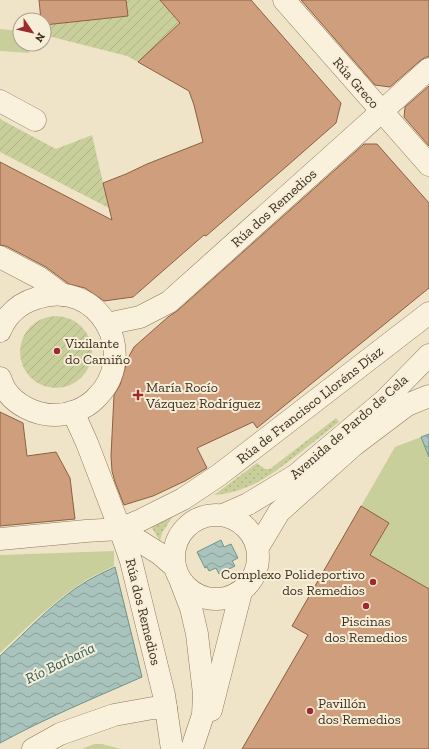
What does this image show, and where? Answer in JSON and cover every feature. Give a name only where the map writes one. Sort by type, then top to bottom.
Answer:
[{"type":"street","name":"Rúa Greco","points":[[284,0],[429,165]]},
{"type":"street","name":"Rúa dos Remedios","points":[[107,324],[140,317],[169,302],[429,69]]},
{"type":"street","points":[[0,101],[35,120]]},
{"type":"street","points":[[0,257],[40,278],[63,294],[80,299],[96,309],[107,324],[114,341],[115,359],[112,376],[102,392],[89,404],[73,412],[54,415],[36,412],[19,404],[2,386]]},
{"type":"street","points":[[1,325],[17,307],[27,301],[45,295],[63,294]]},
{"type":"street","name":"Rúa de Francisco Lloréns Díaz","points":[[120,529],[142,520],[183,499],[225,471],[429,313]]},
{"type":"street","name":"Avenida de Pardo de Cela","points":[[223,514],[248,504],[296,475],[385,400],[429,355]]},
{"type":"street","name":"Avenida de Pardo de Cela","points":[[258,547],[279,512],[354,445],[407,406],[429,396]]},
{"type":"street","name":"Rúa dos Remedios","points":[[73,412],[87,443],[131,561],[172,749]]},
{"type":"street","points":[[189,495],[199,518]]},
{"type":"street","points":[[178,574],[191,591],[203,598],[216,600],[229,598],[241,592],[250,583],[256,572],[259,560],[258,547],[253,535],[246,526],[235,518],[223,514],[211,514],[199,518],[187,526],[178,538],[174,552],[178,574],[191,608],[197,634],[204,694],[203,715],[192,747]]},
{"type":"street","name":"Rúa dos Remedios","points":[[120,529],[160,554],[178,574]]},
{"type":"street","points":[[0,539],[86,530],[120,529]]},
{"type":"street","points":[[192,747],[204,726],[211,709],[241,592]]},
{"type":"street","points":[[33,749],[60,734],[114,715],[161,704]]},
{"type":"green space","points":[[126,0],[160,0],[180,23],[138,62],[127,56],[52,37],[52,24],[128,16]]},
{"type":"green space","points":[[0,29],[12,30],[12,52],[0,51]]},
{"type":"green space","points":[[0,119],[56,149],[92,135],[109,208],[0,152]]},
{"type":"green space","points":[[56,316],[76,322],[86,332],[92,352],[86,372],[76,382],[56,388],[36,382],[26,372],[20,352],[26,332],[36,322]]},
{"type":"green space","points":[[336,418],[339,422],[269,476],[238,490],[214,495],[257,463],[265,469],[270,469]]},
{"type":"green space","name":"Complexo Polideportivo dos Remedios","points":[[421,437],[429,457],[429,749],[242,749],[308,635],[292,626],[395,447]]},
{"type":"green space","points":[[175,513],[162,533],[160,541],[150,525]]},
{"type":"green space","points":[[114,551],[114,566],[86,580],[62,597],[0,653],[0,555]]},
{"type":"green space","points":[[94,744],[102,744],[121,749],[82,749]]},
{"type":"water","points":[[429,434],[429,457],[421,437]]},
{"type":"water","points":[[221,540],[224,547],[231,544],[238,558],[232,561],[235,566],[219,574],[216,568],[209,571],[207,567],[205,568],[197,552]]},
{"type":"water","name":"Río Barbaña","points":[[115,567],[142,677],[52,717],[0,743],[0,656],[63,598],[87,581]]},
{"type":"building","points":[[39,0],[126,0],[128,16],[52,24],[52,12],[40,12]]},
{"type":"building","points":[[160,0],[251,0],[341,103],[336,123],[133,297],[104,301],[85,288],[69,284],[46,267],[6,246],[0,245],[0,162],[112,220],[103,183],[203,142],[189,91],[138,62],[180,23]]},
{"type":"building","points":[[301,0],[429,0],[429,57],[421,60],[390,87],[375,85]]},
{"type":"building","points":[[429,86],[429,146],[404,117],[405,107]]},
{"type":"building","points":[[364,144],[377,144],[429,203],[429,288],[257,428],[253,422],[197,448],[207,468],[185,481],[153,496],[124,505],[112,471],[111,456],[114,395],[120,385],[127,360],[134,347],[177,311]]},
{"type":"building","points":[[0,412],[23,423],[27,456],[56,452],[70,478],[75,519],[0,526]]},
{"type":"building","name":"Complexo Polideportivo dos Remedios","points":[[361,506],[389,523],[370,555],[429,589],[429,749],[242,749],[308,635],[292,626]]},
{"type":"place","name":"Vixilante do Camiño","points":[[57,351]]},
{"type":"place","name":"María Rocío Vázquez Rodríguez","points":[[138,395]]},
{"type":"place","name":"Complexo Polideportivo dos Remedios","points":[[373,582]]},
{"type":"place","name":"Piscinas dos Remedios","points":[[366,606]]},
{"type":"place","name":"Pavillón dos Remedios","points":[[310,711]]}]
